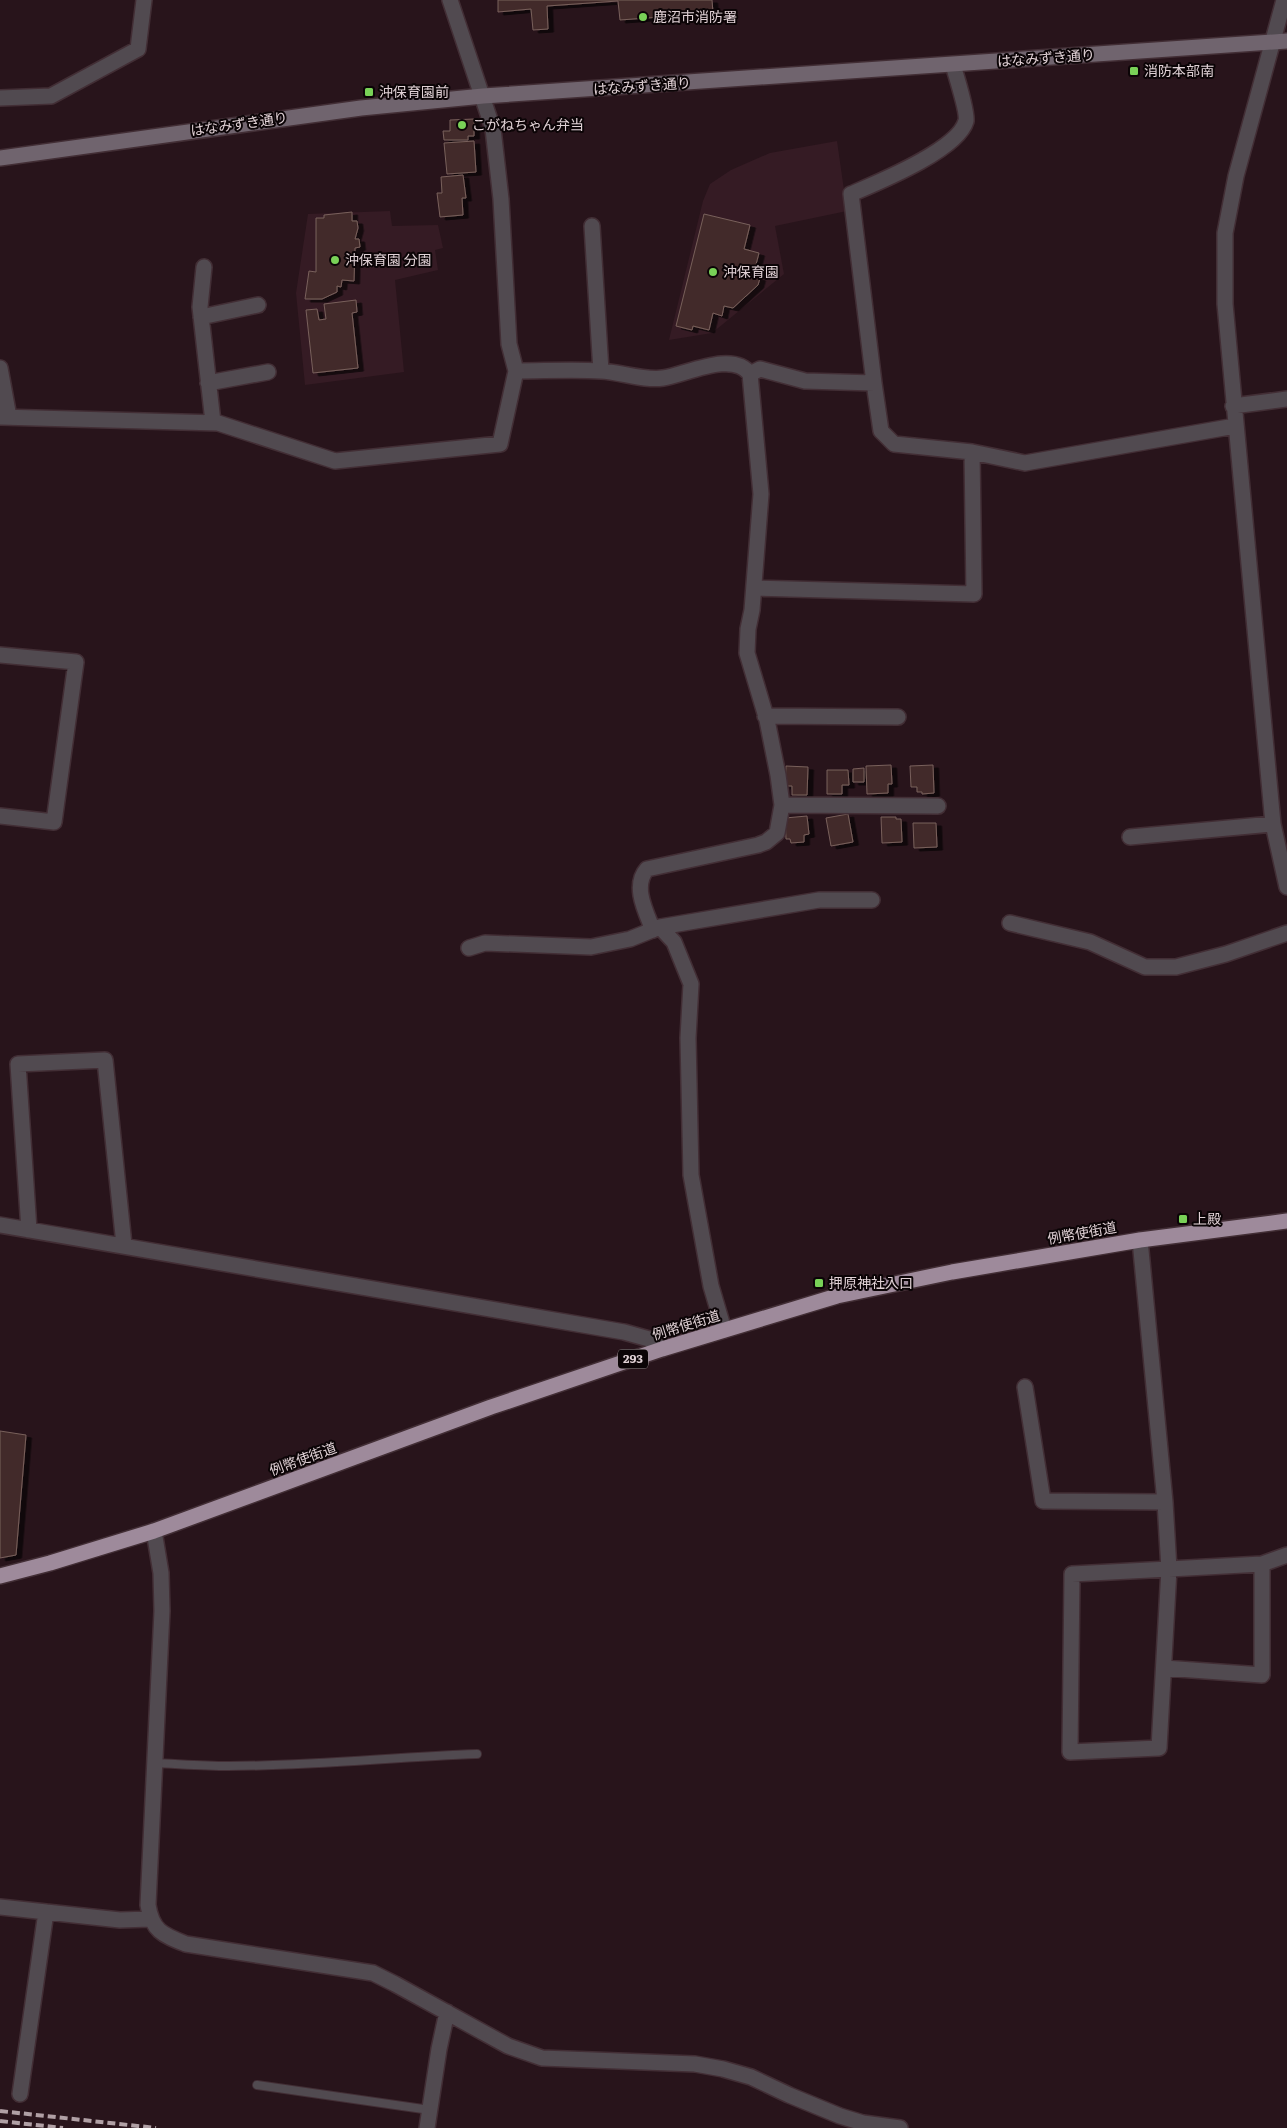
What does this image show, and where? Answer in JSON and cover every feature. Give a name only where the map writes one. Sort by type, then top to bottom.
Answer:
[{"type":"highway","name":"例幣使街道","points":[[0,1576],[50,1563],[154,1531],[491,1407],[662,1349],[837,1296],[897,1282],[1140,1240],[1287,1221]]},
{"type":"street","points":[[0,98],[51,96],[138,49],[144,0]]},
{"type":"street","points":[[0,368],[4,417],[213,422],[335,461],[500,444],[516,371],[508,344],[501,199],[493,129],[450,0]]},
{"type":"street","points":[[1284,0],[1280,42],[1236,176],[1225,233],[1225,304],[1273,824],[1287,887]]},
{"type":"street","name":"はなみずき通り","points":[[0,158],[361,108],[483,96],[1280,42]]},
{"type":"street","points":[[953,64],[967,119],[960,133],[918,163],[851,194],[881,431],[894,444],[972,452],[1025,463],[1235,426]]},
{"type":"street","points":[[592,226],[601,370]]},
{"type":"street","points":[[204,267],[200,307],[213,422]]},
{"type":"street","points":[[201,317],[258,305]]},
{"type":"street","points":[[516,371],[601,370],[661,379],[709,365],[730,364],[746,368],[750,374],[762,494],[754,588],[746,652],[765,716],[778,775],[782,805],[776,833],[766,842],[646,869],[640,880],[640,889],[656,929],[674,942],[691,984],[688,1038],[691,1175],[711,1286],[724,1330]]},
{"type":"street","points":[[750,374],[760,369],[806,381],[874,383]]},
{"type":"street","points":[[208,383],[268,372]]},
{"type":"street","points":[[1233,406],[1287,399]]},
{"type":"street","points":[[754,588],[974,594],[972,452]]},
{"type":"street","points":[[0,656],[76,662],[54,822],[0,816]]},
{"type":"street","points":[[765,716],[898,717]]},
{"type":"street","points":[[782,805],[938,806]]},
{"type":"street","points":[[1130,837],[1273,824]]},
{"type":"street","points":[[469,948],[485,943],[591,947],[630,939],[656,929],[819,900],[872,900]]},
{"type":"street","points":[[1010,923],[1090,942],[1145,967],[1176,967],[1226,954],[1287,933]]},
{"type":"street","points":[[29,1230],[18,1064],[106,1060],[124,1245]]},
{"type":"street","points":[[0,1225],[624,1332],[649,1339],[662,1349]]},
{"type":"street","points":[[1140,1240],[1165,1502],[1169,1569],[1159,1748],[1070,1752],[1072,1574],[1169,1569],[1262,1564],[1287,1555]]},
{"type":"street","points":[[1025,1387],[1043,1502],[1165,1502]]},
{"type":"street","points":[[154,1531],[161,1573],[162,1611],[148,1906],[150,1919],[158,1930],[186,1944],[373,1973],[508,2046],[542,2058],[598,2062],[695,2064],[723,2069],[752,2077],[840,2116],[863,2123],[900,2128]]},
{"type":"street","points":[[1164,1668],[1262,1675],[1262,1564]]},
{"type":"street","points":[[0,1907],[120,1920],[150,1919]]},
{"type":"street","points":[[20,2094],[46,1912]]},
{"type":"street","points":[[427,2128],[439,2049],[447,2012]]},
{"type":"lane","points":[[155,1763],[227,1766],[295,1764],[404,1756],[477,1754]]},
{"type":"lane","points":[[257,2085],[430,2110]]},
{"type":"shaded area","points":[[837,141],[847,211],[775,226],[784,274],[712,333],[669,340],[703,201],[710,184],[731,170],[770,153]]},
{"type":"shaded area","points":[[390,211],[392,226],[438,225],[443,248],[435,250],[438,270],[395,280],[404,372],[305,385],[296,293],[308,214]]},
{"type":"building","name":"鹿沼市消防署","points":[[498,0],[712,0],[713,13],[620,20],[618,1],[547,6],[548,29],[533,30],[531,9],[498,12]]},
{"type":"building","name":"こがねちゃん弁当","points":[[474,119],[474,136],[468,136],[468,140],[444,140],[443,131],[450,131],[450,120]]},
{"type":"building","points":[[474,141],[476,172],[447,174],[444,143]]},
{"type":"building","points":[[463,175],[466,198],[462,198],[463,215],[440,217],[437,193],[442,193],[441,177]]},
{"type":"building","name":"沖保育園 分園","points":[[352,212],[352,221],[357,221],[358,228],[355,239],[359,239],[360,247],[355,248],[354,281],[342,280],[341,287],[337,286],[337,292],[322,299],[305,299],[309,271],[316,272],[316,218],[324,218],[324,215]]},
{"type":"building","name":"沖保育園","points":[[704,214],[750,225],[744,249],[759,253],[754,272],[737,267],[736,272],[760,278],[758,285],[733,308],[724,306],[722,316],[713,313],[709,330],[693,326],[692,330],[676,326]]},
{"type":"building","points":[[356,300],[357,312],[352,313],[358,368],[313,373],[306,310],[317,309],[319,320],[326,319],[324,304]]},
{"type":"building","points":[[891,765],[892,784],[888,784],[888,793],[867,794],[866,766]]},
{"type":"building","points":[[933,765],[934,793],[922,794],[922,792],[917,792],[917,787],[911,787],[910,766]]},
{"type":"building","points":[[786,766],[808,767],[807,795],[792,795],[792,786],[785,786]]},
{"type":"building","points":[[864,768],[864,782],[853,782],[853,769]]},
{"type":"building","points":[[827,770],[848,770],[849,785],[842,785],[842,794],[827,794]]},
{"type":"building","points":[[848,814],[853,842],[831,846],[826,818]]},
{"type":"building","points":[[807,816],[809,834],[804,835],[804,842],[791,843],[790,839],[786,839],[785,818]]},
{"type":"building","points":[[881,817],[901,819],[902,842],[882,843]]},
{"type":"building","points":[[913,823],[936,823],[937,847],[914,848]]},
{"type":"building","points":[[0,1431],[26,1435],[16,1555],[0,1558]]},
{"type":"railway","points":[[0,2111],[156,2128]]},
{"type":"railway","points":[[0,2121],[63,2128]]},
{"type":"place","name":"鹿沼市消防署","points":[[643,17]]},
{"type":"place","name":"消防本部南","points":[[1134,71]]},
{"type":"place","name":"沖保育園前","points":[[369,92]]},
{"type":"place","name":"こがねちゃん弁当","points":[[462,125]]},
{"type":"place","name":"沖保育園 分園","points":[[335,260]]},
{"type":"place","name":"沖保育園","points":[[713,272]]},
{"type":"place","name":"上殿","points":[[1183,1219]]},
{"type":"place","name":"押原神社入口","points":[[819,1283]]}]
